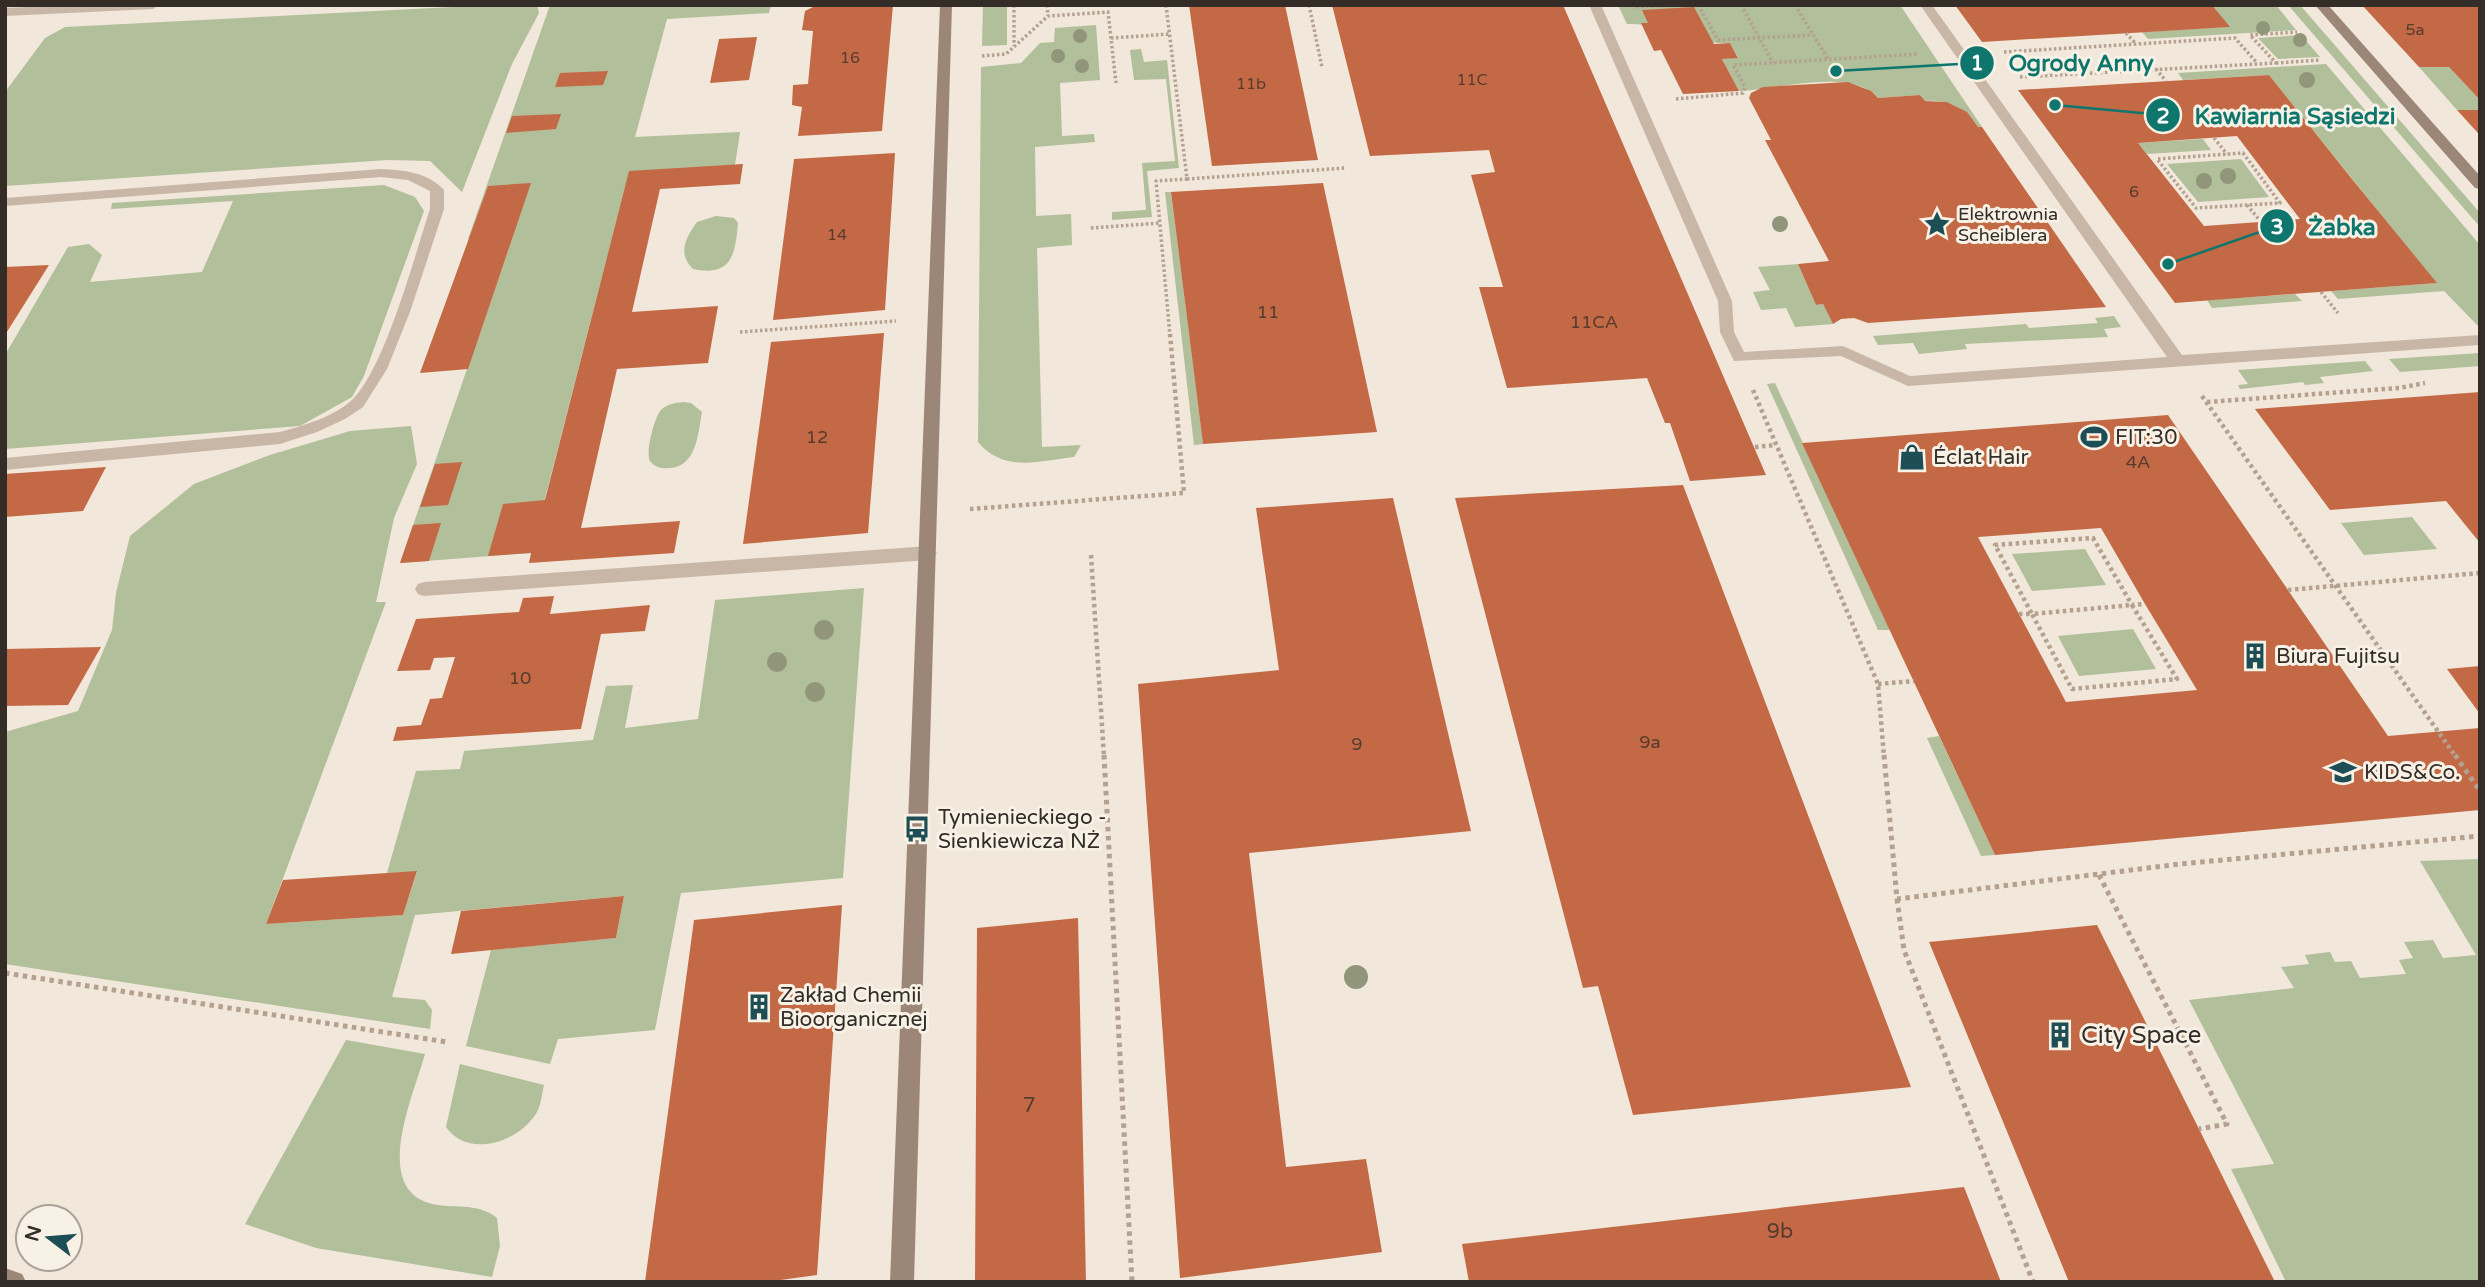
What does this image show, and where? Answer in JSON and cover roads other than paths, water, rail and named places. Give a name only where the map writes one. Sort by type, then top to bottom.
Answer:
[{"type":"street","points":[[5,12],[35,8],[153,5]]},
{"type":"street","points":[[902,1282],[946,5]]},
{"type":"street","points":[[1595,5],[1725,301],[1727,331],[1739,358],[1843,351],[1908,381],[2480,340]]},
{"type":"street","points":[[1926,5],[2178,361]]},
{"type":"street","points":[[2321,5],[2480,185]]},
{"type":"street","points":[[5,202],[381,173],[408,174],[425,180],[437,190],[437,209],[386,354],[360,401],[320,427],[280,438],[5,464]]},
{"type":"street","points":[[424,589],[929,553]]},
{"type":"street","points":[[5,1280],[14,1282]]},
{"type":"place","name":"Ogrody Anny","points":[[1836,71]]},
{"type":"place","name":"Kawiarnia Sąsiedzi","points":[[2055,105]]},
{"type":"place","name":"Elektrownia Scheiblera","points":[[1937,224]]},
{"type":"place","name":"Żabka","points":[[2168,264]]},
{"type":"place","name":"FIT:30","points":[[2094,437]]},
{"type":"place","name":"Éclat Hair","points":[[1912,457]]},
{"type":"place","name":"Biura Fujitsu","points":[[2255,656]]},
{"type":"place","name":"KIDS&Co.","points":[[2343,772]]},
{"type":"place","name":"Tymienieckiego - Sienkiewicza NŻ","points":[[917,829]]},
{"type":"place","name":"Zakład Chemii Bioorganicznej","points":[[759,1007]]},
{"type":"place","name":"City Space","points":[[2060,1035]]}]
